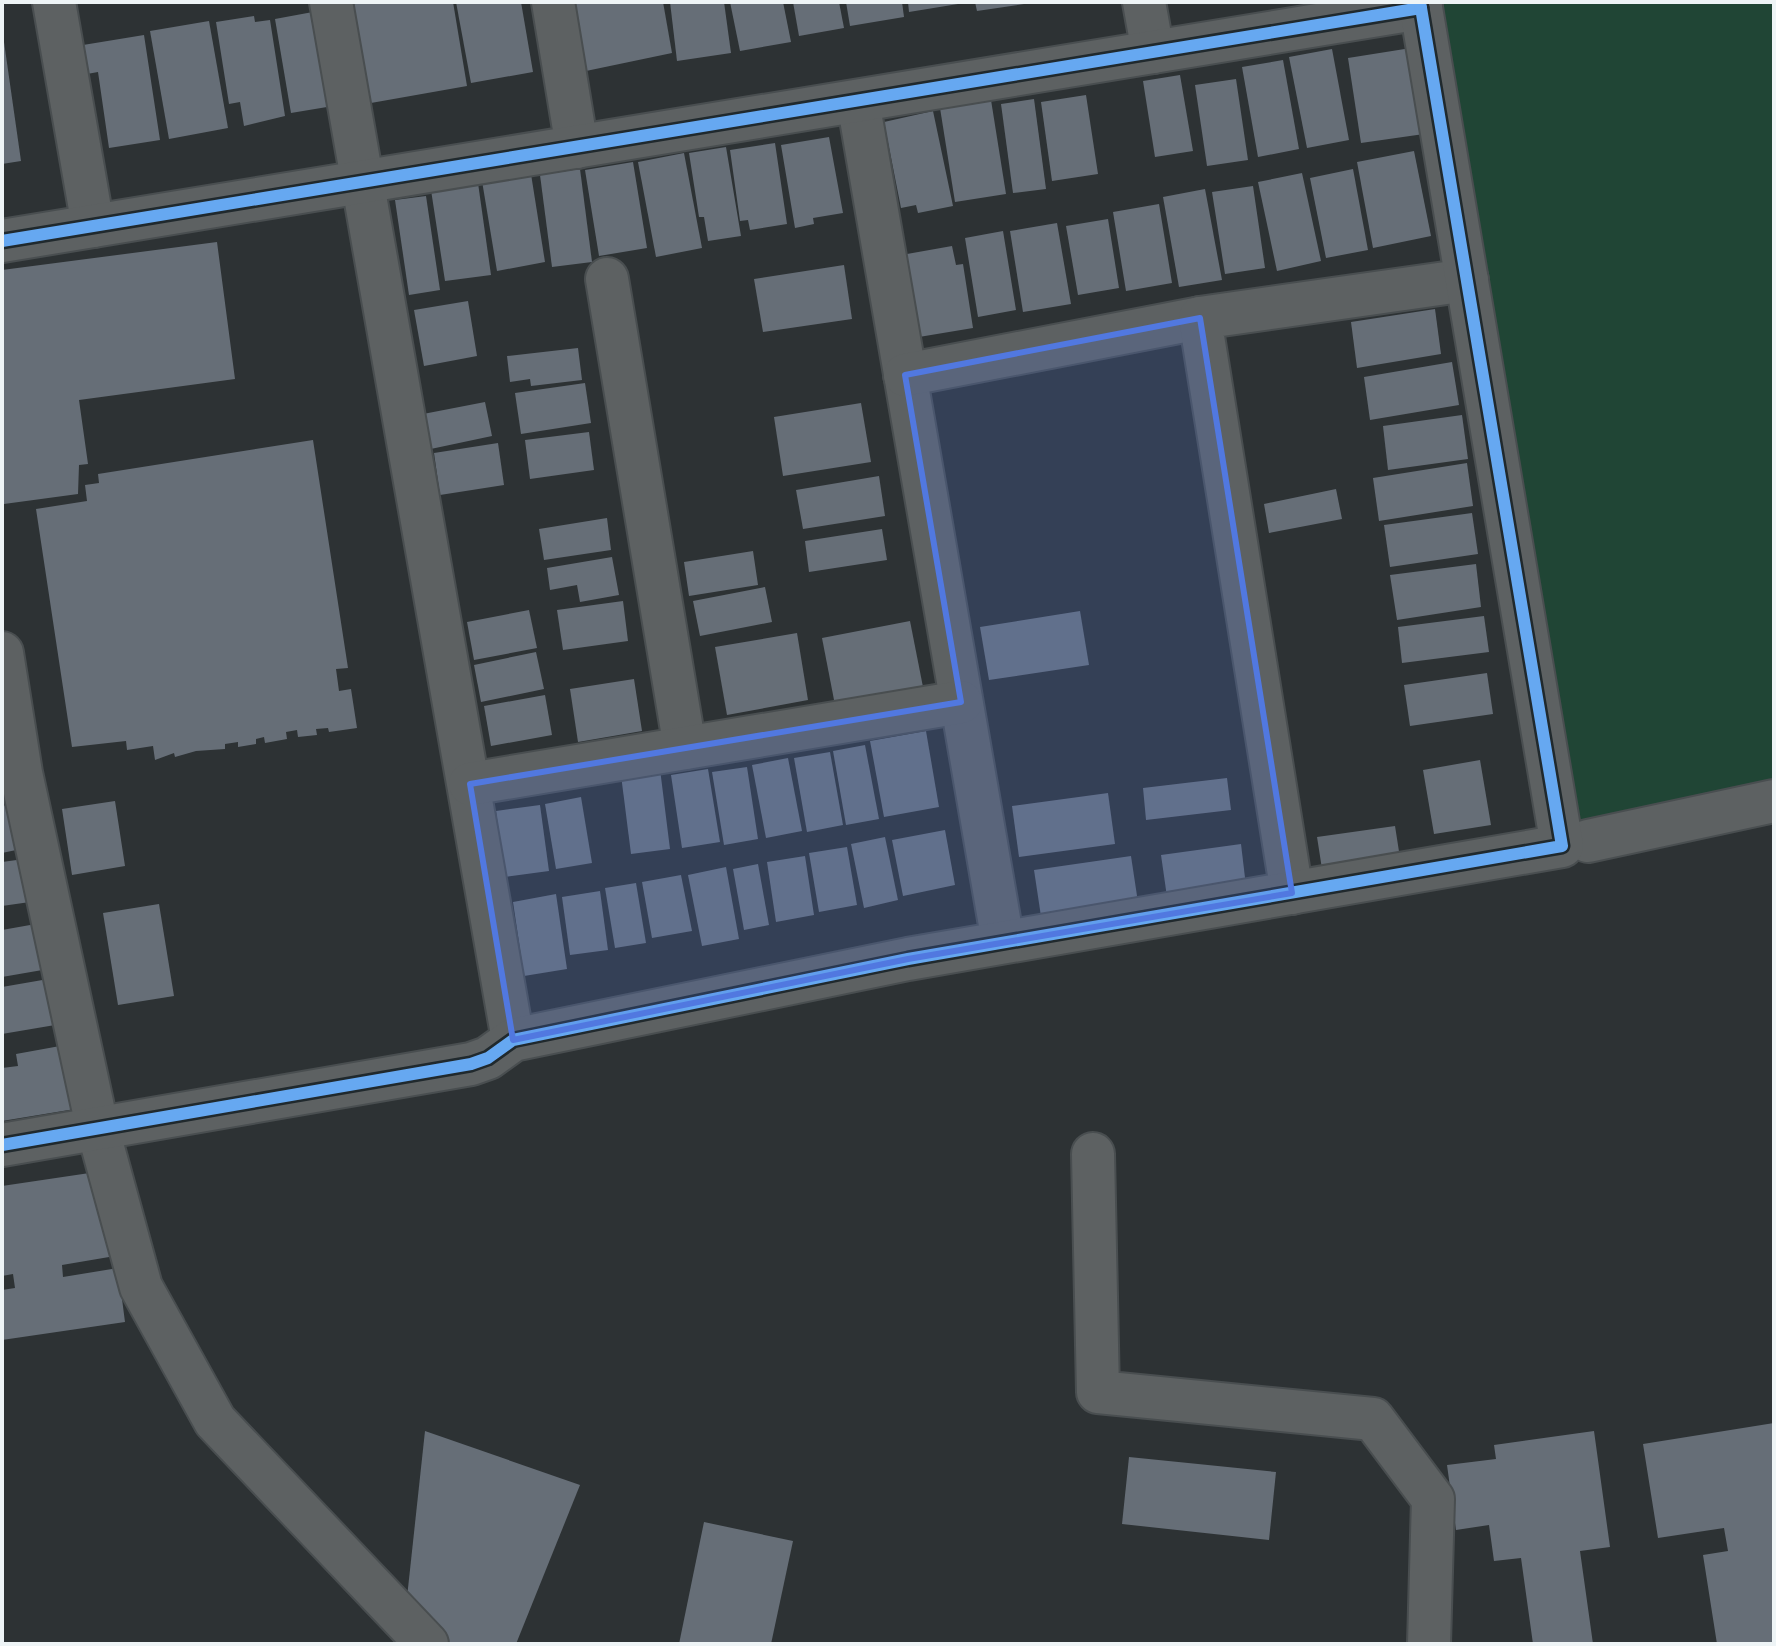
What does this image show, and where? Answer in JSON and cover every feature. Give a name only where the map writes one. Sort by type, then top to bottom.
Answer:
[{"type":"street","points":[[54,2],[93,226]]},
{"type":"street","points":[[331,2],[513,1040]]},
{"type":"street","points":[[553,2],[577,147]]},
{"type":"street","points":[[1144,2],[1153,52]]},
{"type":"street","points":[[2,241],[1421,5],[1562,846],[1003,942],[513,1040],[488,1058],[471,1064],[97,1126],[2,1145]]},
{"type":"street","points":[[858,101],[1003,942]]},
{"type":"street","points":[[607,279],[685,748]]},
{"type":"street","points":[[905,375],[1200,318],[1467,280]]},
{"type":"street","points":[[1200,318],[1292,893]]},
{"type":"street","points":[[2,653],[21,773],[97,1126],[141,1287],[215,1421],[427,1644]]},
{"type":"street","points":[[470,784],[961,702]]},
{"type":"street","points":[[1588,841],[1774,801]]},
{"type":"street","points":[[1093,1154],[1098,1392],[1373,1419],[1433,1499],[1429,1644]]},
{"type":"highlighted area","points":[[1200,318],[1292,893],[908,959],[513,1040],[470,784],[961,702],[905,375]]},
{"type":"green space","points":[[1440,2],[1774,2],[1774,822],[1582,860]]},
{"type":"building","points":[[368,2],[453,2],[467,86],[354,106],[337,7]]},
{"type":"building","points":[[456,2],[521,2],[533,72],[471,83]]},
{"type":"building","points":[[573,2],[663,2],[672,53],[586,71]]},
{"type":"building","points":[[670,2],[724,2],[731,53],[677,61]]},
{"type":"building","points":[[730,2],[783,2],[791,42],[740,51]]},
{"type":"building","points":[[793,2],[839,2],[844,28],[799,36]]},
{"type":"building","points":[[846,2],[902,2],[904,17],[850,26]]},
{"type":"building","points":[[908,2],[958,2],[958,4],[909,12]]},
{"type":"building","points":[[975,2],[1024,2],[1024,4],[977,11]]},
{"type":"building","points":[[329,9],[345,104],[291,113],[275,19]]},
{"type":"building","points":[[254,16],[255,22],[270,20],[285,116],[244,126],[240,102],[229,104],[216,22]]},
{"type":"building","points":[[209,21],[228,128],[169,139],[150,31]]},
{"type":"building","points":[[2,28],[21,161],[2,164]]},
{"type":"building","points":[[144,35],[160,140],[109,148],[98,72],[87,74],[83,45]]},
{"type":"building","points":[[1411,48],[1424,134],[1361,143],[1348,58]]},
{"type":"building","points":[[1332,49],[1349,140],[1307,148],[1289,57]]},
{"type":"building","points":[[1283,60],[1299,149],[1258,157],[1242,67]]},
{"type":"building","points":[[1180,75],[1193,151],[1155,157],[1143,81]]},
{"type":"building","points":[[1236,79],[1248,160],[1207,166],[1195,85]]},
{"type":"building","points":[[1086,95],[1098,174],[1052,181],[1041,102]]},
{"type":"building","points":[[1034,99],[1046,189],[1013,193],[1001,104]]},
{"type":"building","points":[[991,100],[1006,194],[955,202],[940,108]]},
{"type":"building","points":[[933,111],[953,206],[918,213],[916,205],[901,208],[884,122]]},
{"type":"building","points":[[829,137],[843,213],[813,218],[814,224],[795,228],[781,145]]},
{"type":"building","points":[[775,143],[787,224],[750,230],[748,220],[740,221],[730,150]]},
{"type":"building","points":[[726,147],[741,236],[708,241],[704,217],[699,217],[689,153]]},
{"type":"building","points":[[1414,151],[1431,236],[1373,248],[1357,162]]},
{"type":"building","points":[[684,153],[702,248],[656,257],[638,162]]},
{"type":"building","points":[[633,162],[647,248],[599,256],[585,170]]},
{"type":"building","points":[[580,169],[592,262],[552,267],[540,175]]},
{"type":"building","points":[[1353,169],[1368,250],[1326,258],[1310,178]]},
{"type":"building","points":[[1302,173],[1321,261],[1277,271],[1258,182]]},
{"type":"building","points":[[531,174],[545,262],[497,271],[482,181]]},
{"type":"building","points":[[478,183],[491,275],[445,281],[431,190]]},
{"type":"building","points":[[1253,186],[1265,268],[1225,274],[1212,192]]},
{"type":"building","points":[[1205,189],[1222,280],[1179,287],[1163,197]]},
{"type":"building","points":[[426,196],[440,290],[409,295],[395,200]]},
{"type":"building","points":[[1159,204],[1172,283],[1126,291],[1113,212]]},
{"type":"building","points":[[1108,219],[1119,288],[1078,295],[1066,226]]},
{"type":"building","points":[[1057,223],[1071,304],[1023,312],[1010,231]]},
{"type":"building","points":[[1003,231],[1016,310],[978,317],[965,238]]},
{"type":"building","points":[[217,242],[235,379],[79,400],[88,464],[79,465],[78,494],[4,504],[2,270]]},
{"type":"building","points":[[952,246],[956,265],[963,264],[973,328],[919,337],[907,254]]},
{"type":"building","points":[[844,265],[852,319],[763,332],[754,279]]},
{"type":"building","points":[[468,301],[477,356],[424,366],[414,310]]},
{"type":"building","points":[[1435,309],[1441,354],[1357,368],[1351,322]]},
{"type":"building","points":[[578,348],[582,380],[531,386],[530,379],[510,382],[507,356]]},
{"type":"building","points":[[1452,362],[1459,405],[1370,420],[1364,377]]},
{"type":"building","points":[[585,383],[591,423],[521,434],[515,393]]},
{"type":"building","points":[[485,402],[492,436],[426,450],[418,415]]},
{"type":"building","points":[[861,403],[871,462],[783,476],[774,417]]},
{"type":"building","points":[[1462,415],[1468,459],[1388,470],[1383,426]]},
{"type":"building","points":[[589,432],[594,470],[530,479],[525,440]]},
{"type":"building","points":[[313,440],[348,668],[336,669],[339,691],[351,689],[357,728],[329,732],[328,728],[316,729],[317,735],[298,737],[297,730],[286,732],[287,739],[265,743],[264,737],[256,739],[256,744],[238,747],[238,742],[225,744],[225,749],[196,751],[175,757],[174,753],[155,760],[153,746],[127,750],[126,741],[72,747],[36,509],[87,501],[85,485],[99,483],[98,474]]},
{"type":"building","points":[[498,443],[504,485],[440,495],[434,453]]},
{"type":"building","points":[[1467,463],[1473,506],[1379,521],[1373,478]]},
{"type":"building","points":[[879,476],[885,516],[803,529],[796,490]]},
{"type":"building","points":[[1336,489],[1342,519],[1269,533],[1264,504]]},
{"type":"building","points":[[1472,513],[1478,554],[1390,567],[1384,525]]},
{"type":"building","points":[[607,518],[611,550],[544,560],[539,529]]},
{"type":"building","points":[[882,529],[887,560],[809,572],[805,541]]},
{"type":"building","points":[[753,551],[758,585],[689,596],[684,562]]},
{"type":"building","points":[[612,557],[619,595],[580,602],[577,585],[550,590],[547,568]]},
{"type":"building","points":[[1476,564],[1481,607],[1397,620],[1390,575]]},
{"type":"building","points":[[765,587],[772,622],[700,636],[693,601]]},
{"type":"building","points":[[623,601],[628,641],[563,650],[557,610]]},
{"type":"building","points":[[529,610],[537,648],[474,660],[467,622]]},
{"type":"building","points":[[1080,611],[1089,665],[989,680],[980,627]]},
{"type":"building","points":[[1484,616],[1489,652],[1402,663],[1398,627]]},
{"type":"building","points":[[910,621],[923,687],[835,705],[822,638]]},
{"type":"building","points":[[797,633],[808,700],[727,715],[715,647]]},
{"type":"building","points":[[536,652],[544,689],[481,702],[474,665]]},
{"type":"building","points":[[1487,673],[1493,714],[1410,726],[1404,685]]},
{"type":"building","points":[[634,679],[642,731],[578,742],[570,689]]},
{"type":"building","points":[[545,695],[552,735],[491,746],[484,706]]},
{"type":"building","points":[[926,731],[939,807],[884,817],[870,741]]},
{"type":"building","points":[[865,745],[879,819],[846,825],[833,751]]},
{"type":"building","points":[[830,752],[843,825],[807,832],[794,758]]},
{"type":"building","points":[[788,758],[802,831],[766,838],[752,765]]},
{"type":"building","points":[[1480,760],[1491,825],[1434,834],[1423,770]]},
{"type":"building","points":[[747,767],[758,839],[724,845],[712,772]]},
{"type":"building","points":[[660,769],[670,849],[631,854],[621,775]]},
{"type":"building","points":[[708,769],[720,842],[682,848],[671,775]]},
{"type":"building","points":[[1227,778],[1231,810],[1146,820],[1143,788]]},
{"type":"building","points":[[1108,793],[1115,844],[1019,857],[1012,806]]},
{"type":"building","points":[[581,797],[592,863],[556,869],[545,804]]},
{"type":"building","points":[[26,801],[35,846],[2,853],[2,806]]},
{"type":"building","points":[[115,801],[125,866],[72,875],[62,809]]},
{"type":"building","points":[[540,805],[549,871],[505,877],[496,811]]},
{"type":"building","points":[[1395,826],[1400,858],[1322,869],[1317,837]]},
{"type":"building","points":[[945,830],[955,885],[903,896],[892,840]]},
{"type":"building","points":[[885,837],[898,900],[864,908],[851,844]]},
{"type":"building","points":[[1241,844],[1246,886],[1167,897],[1161,855]]},
{"type":"building","points":[[847,847],[857,905],[819,912],[809,853]]},
{"type":"building","points":[[805,856],[814,915],[776,922],[767,862]]},
{"type":"building","points":[[1131,856],[1139,909],[1042,923],[1034,870]]},
{"type":"building","points":[[39,857],[44,900],[2,906],[2,862]]},
{"type":"building","points":[[758,864],[769,925],[744,930],[733,869]]},
{"type":"building","points":[[726,867],[739,939],[702,946],[688,875]]},
{"type":"building","points":[[681,875],[692,931],[652,938],[642,882]]},
{"type":"building","points":[[636,883],[646,943],[615,948],[605,888]]},
{"type":"building","points":[[600,891],[608,950],[570,955],[562,897]]},
{"type":"building","points":[[556,894],[567,969],[524,976],[513,902]]},
{"type":"building","points":[[159,904],[174,996],[118,1005],[103,913]]},
{"type":"building","points":[[47,922],[54,968],[2,977],[2,930]]},
{"type":"building","points":[[54,978],[61,1024],[2,1034],[2,987]]},
{"type":"building","points":[[71,1044],[81,1108],[2,1121],[2,1068],[18,1066],[16,1054]]},
{"type":"building","points":[[103,1171],[115,1256],[62,1265],[63,1277],[118,1268],[125,1322],[2,1340],[2,1290],[15,1288],[13,1274],[2,1276],[2,1186]]},
{"type":"building","points":[[1774,1423],[1774,1644],[1717,1644],[1703,1555],[1728,1551],[1724,1528],[1658,1538],[1643,1444]]},
{"type":"building","points":[[425,1431],[580,1485],[516,1644],[452,1644],[405,1616]]},
{"type":"building","points":[[1594,1431],[1610,1547],[1580,1551],[1593,1644],[1533,1644],[1521,1558],[1494,1561],[1489,1525],[1456,1530],[1447,1465],[1496,1459],[1494,1445]]},
{"type":"building","points":[[1129,1457],[1276,1472],[1269,1540],[1122,1524]]},
{"type":"building","points":[[704,1522],[793,1541],[771,1644],[679,1644]]},
{"type":"cycle path","points":[[2,1145],[471,1064],[488,1058],[513,1040],[908,959],[1562,846],[1420,2]]},
{"type":"cycle path","points":[[2,241],[1421,8]]}]
